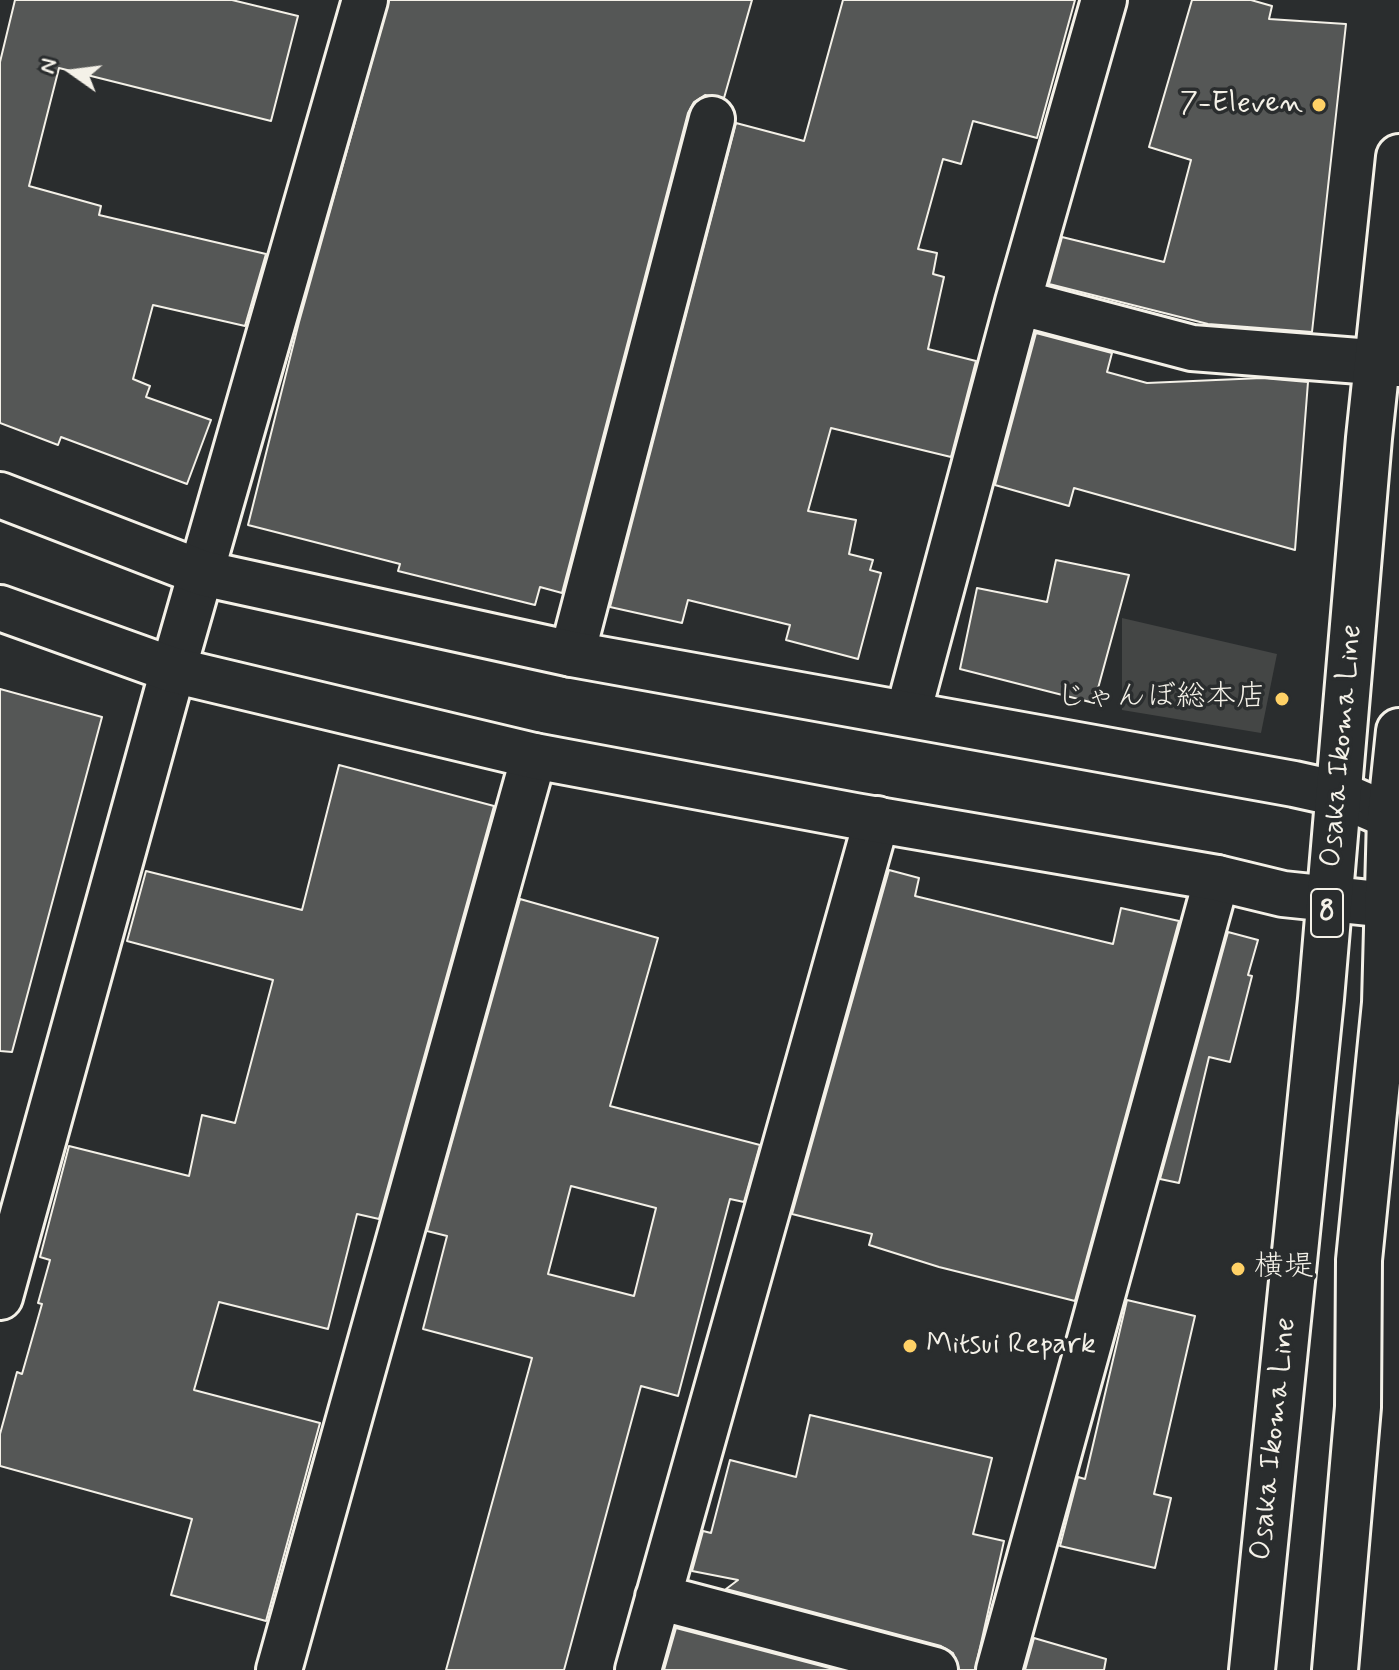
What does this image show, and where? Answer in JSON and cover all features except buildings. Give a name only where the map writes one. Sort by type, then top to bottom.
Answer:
[{"type":"street","points":[[0,1297],[173,670],[365,0]]},
{"type":"street","points":[[908,713],[1018,302],[1104,0]]},
{"type":"street","points":[[572,654],[712,119]]},
{"type":"street","name":"Osaka Ikoma Line","points":[[1252,1670],[1339,794],[1389,363],[1399,157]]},
{"type":"street","points":[[1018,302],[1192,348],[1389,363]]},
{"type":"street","points":[[0,495],[202,573],[572,654],[1339,794],[1394,818]]},
{"type":"street","points":[[0,608],[173,670],[534,756],[1217,878],[1283,894],[1393,906]]},
{"type":"street","name":"Osaka Ikoma Line","points":[[1335,1670],[1358,1407],[1359,1260],[1393,906],[1399,731]]},
{"type":"street","points":[[279,1670],[534,756]]},
{"type":"street","points":[[638,1670],[877,819]]},
{"type":"street","points":[[999,1670],[1217,878]]},
{"type":"street","points":[[658,1597],[935,1670]]},
{"type":"shaded area","points":[[1122,618],[1277,654],[1261,733],[1122,710]]},
{"type":"place","name":"7-Eleven","points":[[1319,105]]},
{"type":"place","name":"じゃんぼ総本店","points":[[1282,699]]},
{"type":"place","name":"横堤","points":[[1238,1269]]},
{"type":"place","name":"Mitsui Repark","points":[[910,1346]]}]
